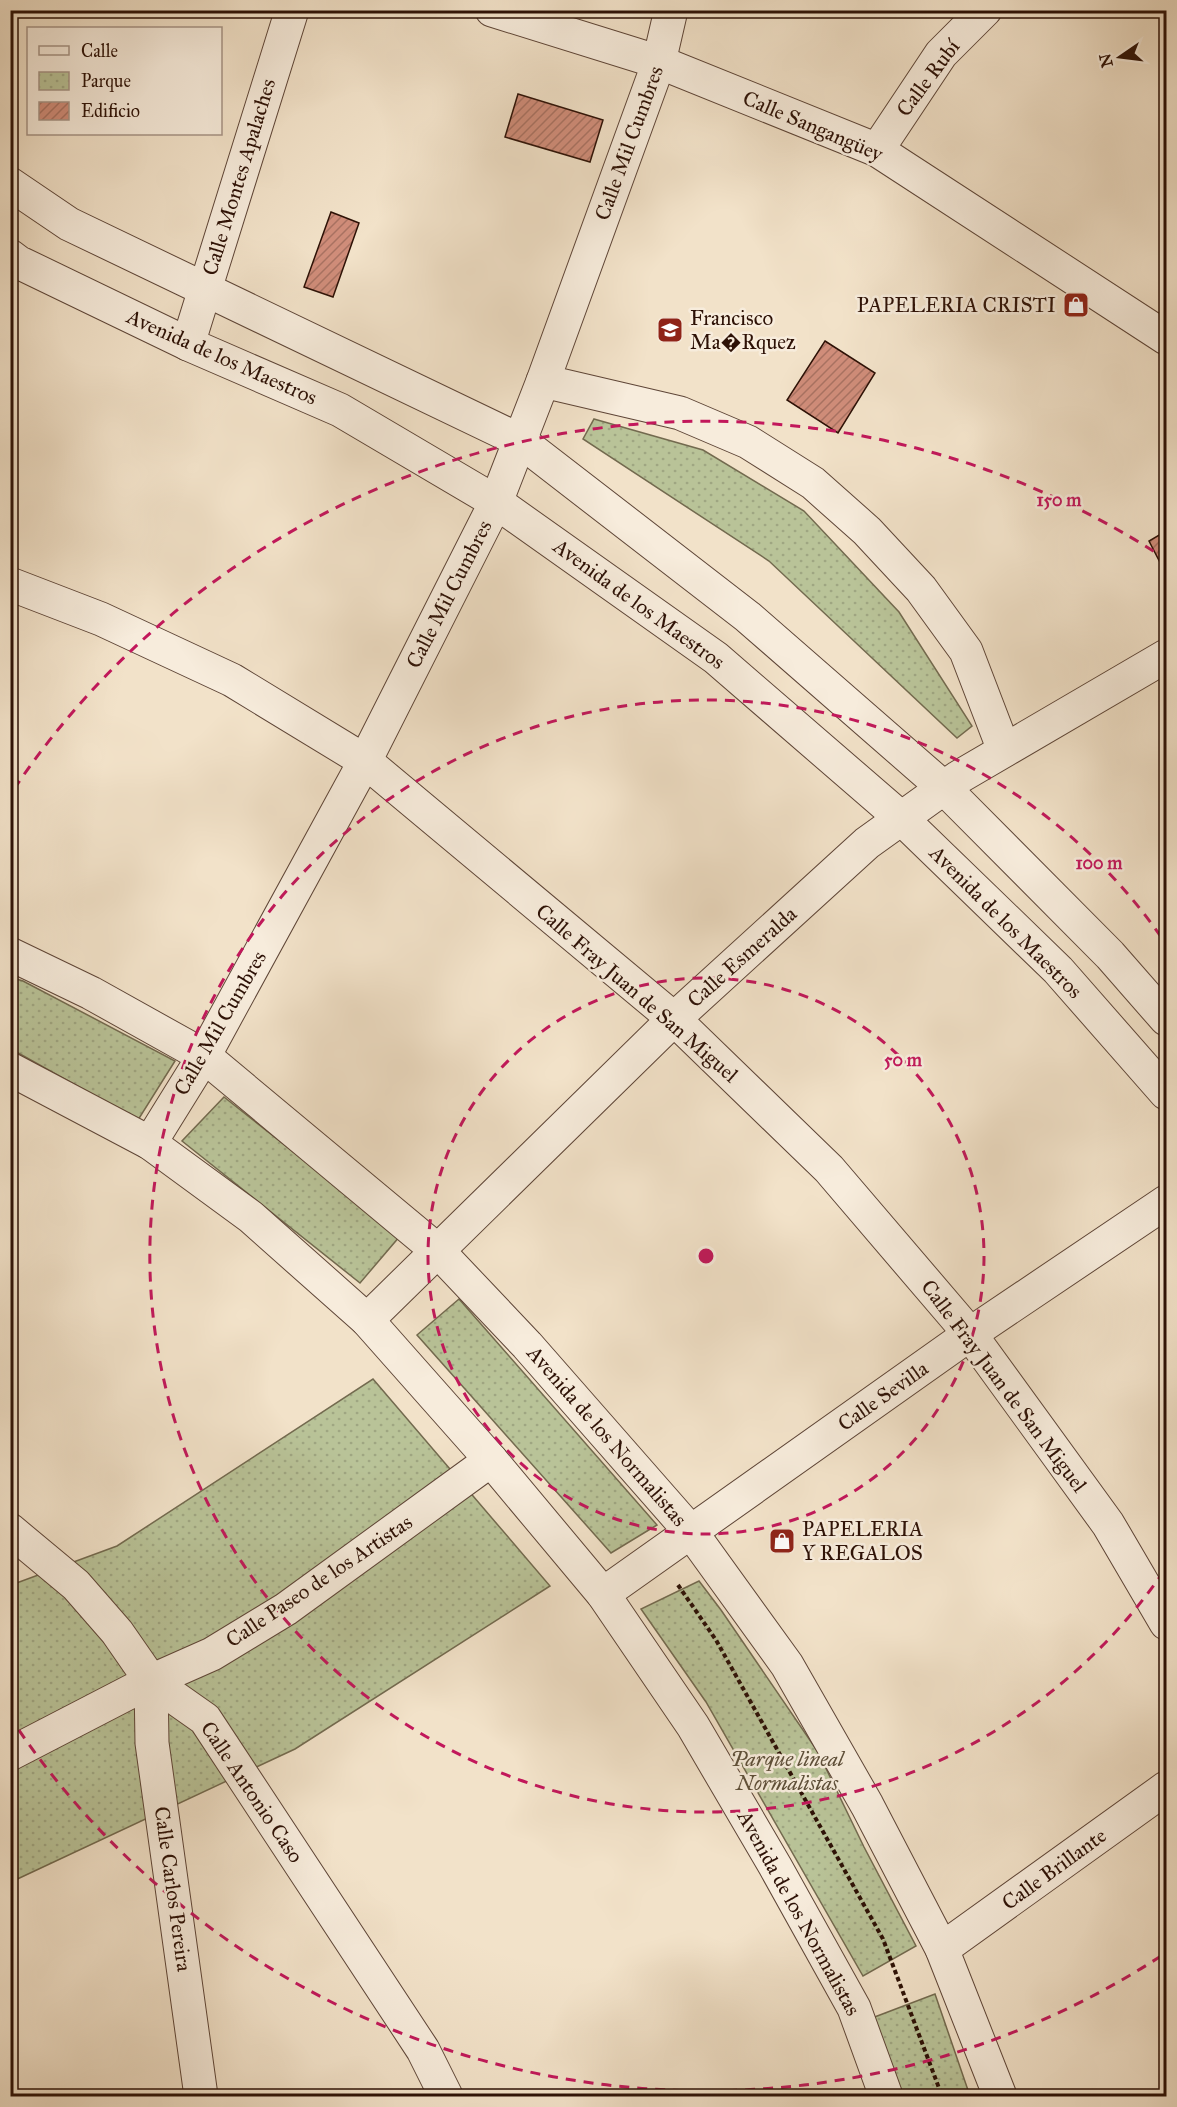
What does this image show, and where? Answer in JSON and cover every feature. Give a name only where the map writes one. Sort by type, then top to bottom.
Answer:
[{"type":"street","name":"Calle Montes Apalaches","points":[[188,344],[292,10]]},
{"type":"street","name":"Calle Sangangüey","points":[[492,10],[659,62],[877,150],[1167,338]]},
{"type":"street","name":"Calle Mil Cumbres","points":[[150,1143],[204,1056],[365,761],[496,502],[543,381],[659,62],[672,10]]},
{"type":"street","name":"Calle Rubí","points":[[877,150],[941,54],[985,10]]},
{"type":"street","points":[[10,184],[69,224],[519,440],[748,617],[944,788],[1110,955],[1167,1019]]},
{"type":"street","name":"Avenida de los Maestros","points":[[10,256],[18,262],[188,344],[340,410],[496,502],[716,658],[901,818],[1058,970],[1167,1093]]},
{"type":"street","points":[[543,381],[680,413],[748,442],[813,483],[867,531],[921,589],[966,651],[1004,750]]},
{"type":"street","name":"Calle Fray Juan de San Miguel","points":[[10,584],[101,619],[232,680],[365,761],[674,1019],[829,1169],[970,1334],[1108,1524],[1167,1623]]},
{"type":"street","name":"Calle Esmeralda","points":[[368,1320],[674,1019],[867,843],[944,788],[1004,750],[1167,656]]},
{"type":"street","name":"Avenida de los Normalistas","points":[[10,954],[91,993],[204,1056],[438,1251],[527,1345],[691,1532],[787,1665],[867,1805],[942,1949],[1000,2097]]},
{"type":"street","name":"Avenida de los Normalistas","points":[[10,1069],[150,1143],[251,1217],[368,1320],[491,1460],[603,1594],[693,1726],[787,1886],[854,2008],[886,2097]]},
{"type":"street","name":"Calle Sevilla","points":[[603,1594],[970,1334],[1167,1202]]},
{"type":"street","name":"Calle Paseo de los Artistas","points":[[10,1754],[151,1681],[212,1654],[286,1609],[491,1460]]},
{"type":"street","name":"Calle Antonio Caso","points":[[10,1530],[76,1586],[117,1632],[151,1681],[205,1719],[423,2050],[446,2097]]},
{"type":"street","name":"Calle Carlos Pereira","points":[[151,1681],[152,1743],[201,2097]]},
{"type":"street","name":"Calle Brillante","points":[[942,1949],[1167,1788]]},
{"type":"green space","points":[[594,419],[703,450],[804,511],[899,612],[972,726],[957,738],[769,561],[583,439]]},
{"type":"green space","points":[[10,977],[23,981],[175,1061],[138,1120],[11,1049]]},
{"type":"green space","points":[[224,1097],[400,1236],[360,1283],[182,1141]]},
{"type":"green space","points":[[459,1299],[657,1525],[611,1553],[417,1335]]},
{"type":"green space","points":[[373,1379],[550,1586],[295,1749],[11,1882],[11,1585],[117,1546]]},
{"type":"green space","name":"Parque lineal Normalistas","points":[[699,1581],[818,1752],[916,1946],[863,1976],[706,1702],[641,1609]]},
{"type":"green space","points":[[935,1994],[970,2096],[900,2096],[872,2018]]},
{"type":"building","points":[[518,94],[603,120],[590,162],[505,137]]},
{"type":"building","points":[[331,212],[359,223],[333,297],[304,287]]},
{"type":"building","points":[[825,341],[875,373],[838,433],[787,400]]},
{"type":"building","points":[[1166,531],[1166,574],[1149,541]]},
{"type":"place","name":"PAPELERIA CRISTI","points":[[1076,305]]},
{"type":"place","name":"Francisco Ma�Rquez","points":[[670,330]]},
{"type":"place","name":"PAPELERIA Y REGALOS","points":[[782,1541]]}]
